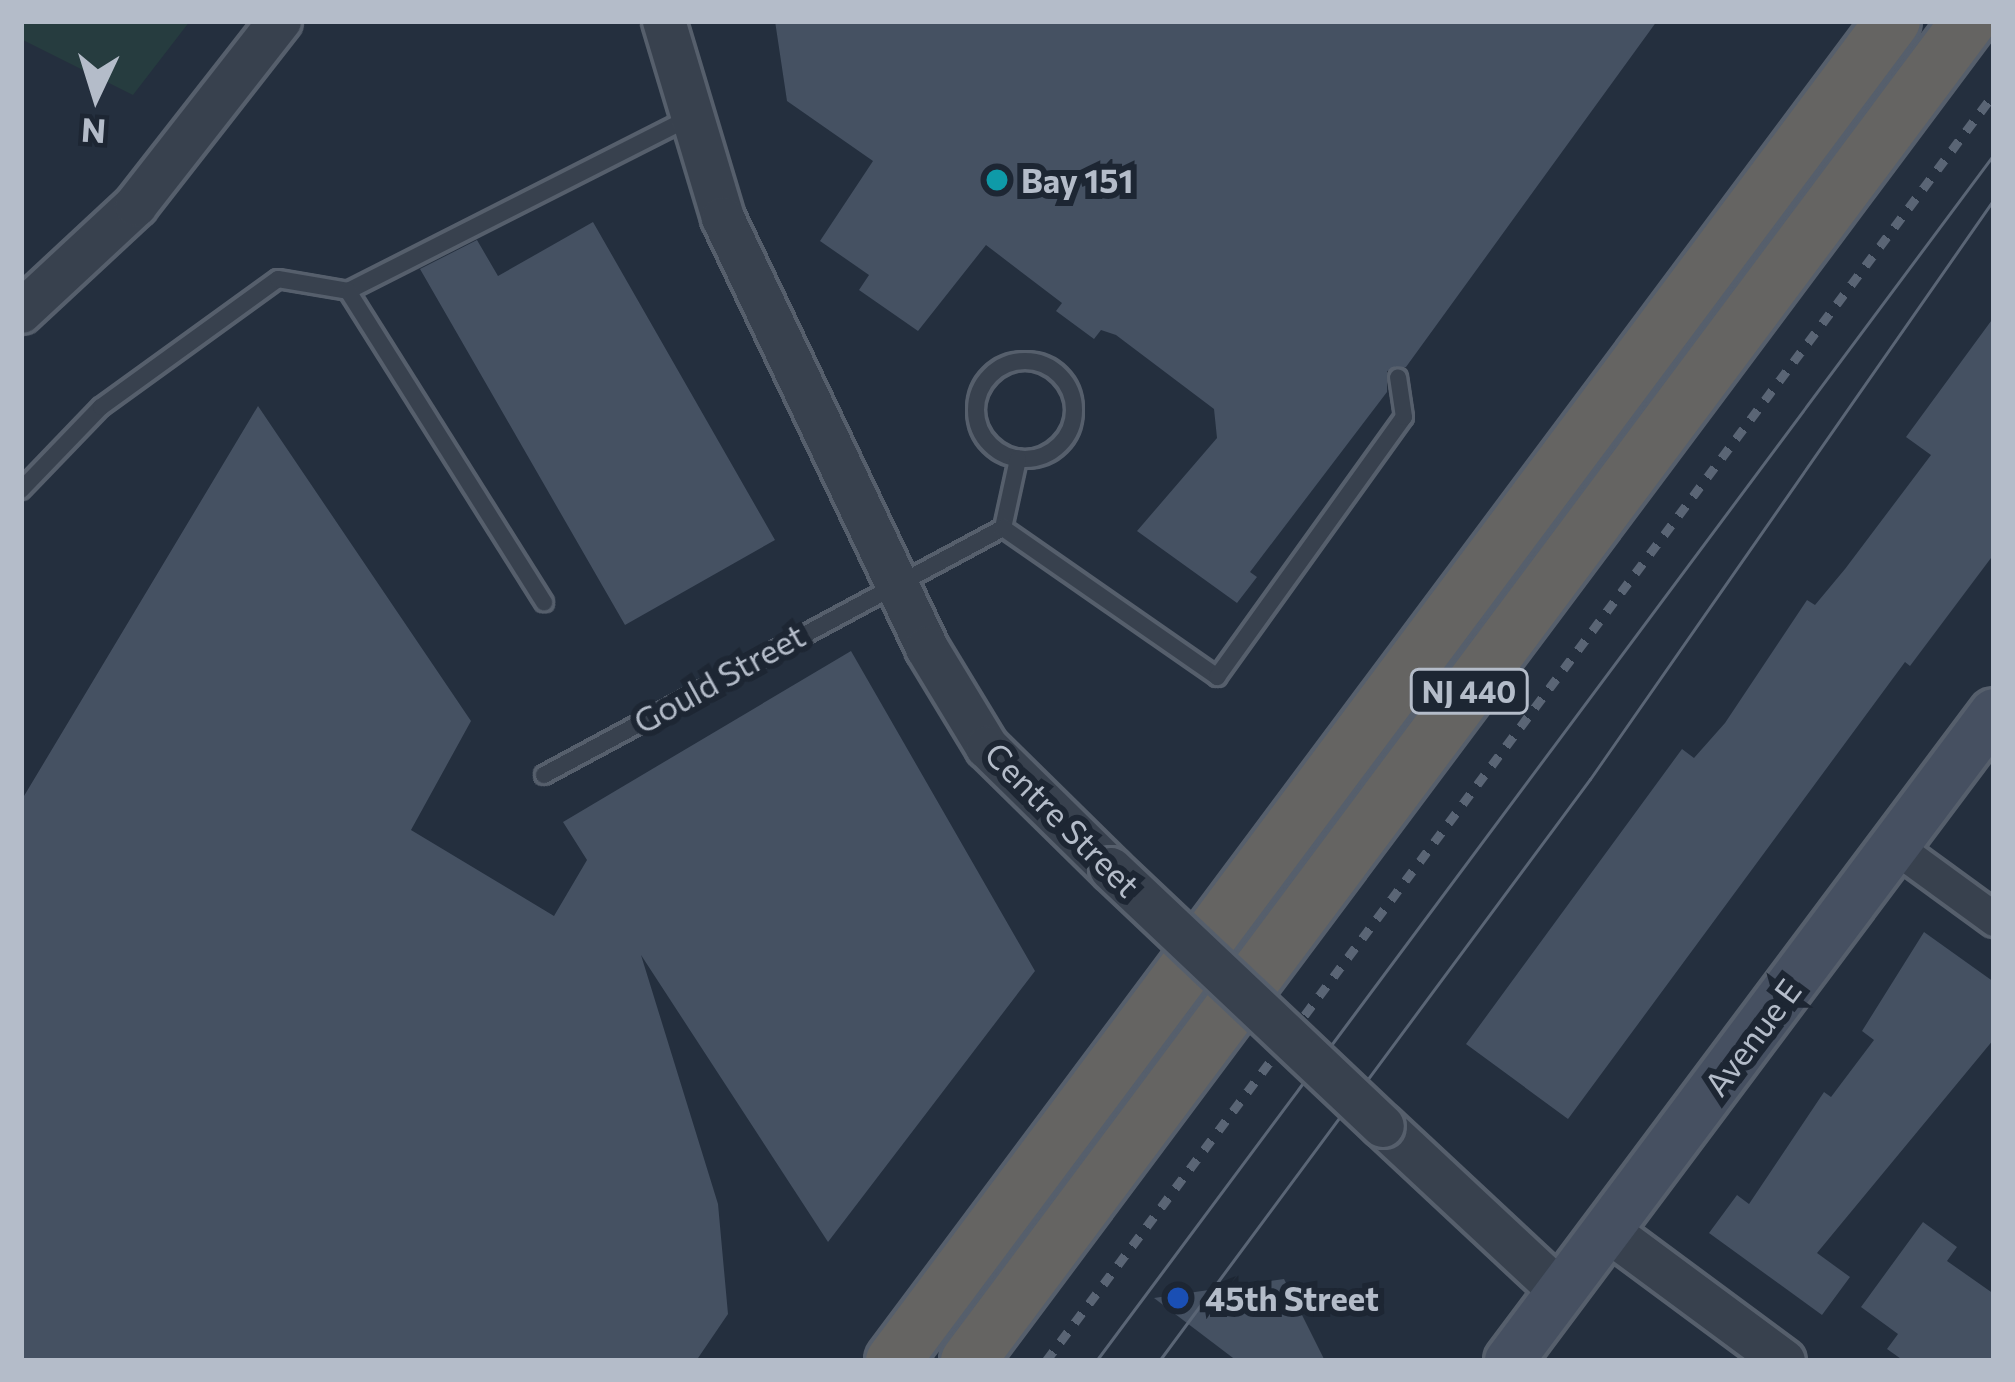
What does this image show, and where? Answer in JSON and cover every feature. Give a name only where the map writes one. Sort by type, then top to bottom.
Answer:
[{"type":"highway","name":"NJ 440","points":[[893,1361],[1893,21]]},
{"type":"highway","name":"NJ 440","points":[[968,1361],[1969,21]]},
{"type":"main road","name":"Avenue E","points":[[1509,1361],[1994,712]]},
{"type":"street","points":[[21,312],[136,205],[280,21]]},
{"type":"street","name":"Centre Street","points":[[664,21],[690,117],[764,314],[894,582],[987,747],[1561,1292]]},
{"type":"street","points":[[1894,846],[1994,920]]},
{"type":"street","points":[[1607,1230],[1784,1361]]},
{"type":"lane","points":[[21,490],[101,407],[278,279],[348,291],[690,117]]},
{"type":"lane","points":[[348,291],[544,602]]},
{"type":"lane","points":[[1032,361],[1061,376],[1075,407],[1052,451],[1018,459],[991,446],[976,404],[1001,366],[1032,361]]},
{"type":"lane","points":[[1018,459],[1003,528],[1217,677],[1404,417],[1398,377]]},
{"type":"lane","name":"Gould Street","points":[[544,775],[894,582],[1003,528]]},
{"type":"green space","points":[[21,21],[190,21],[133,95],[21,39]]},
{"type":"building","points":[[775,21],[1657,21],[1406,367],[1387,371],[1387,392],[1250,572],[1257,577],[1237,603],[1137,531],[1217,438],[1214,409],[1116,335],[1101,330],[1094,339],[1056,311],[1062,303],[986,245],[918,331],[859,290],[869,275],[820,241],[873,161],[787,101]]},
{"type":"building","points":[[593,222],[775,540],[625,625],[420,269],[477,240],[498,276]]},
{"type":"building","points":[[1994,317],[1994,554],[1910,666],[1905,662],[1568,1119],[1466,1044],[1682,749],[1694,758],[1725,723],[1807,600],[1815,605],[1931,455],[1906,437]]},
{"type":"building","points":[[258,406],[471,721],[411,830],[554,916],[587,860],[563,822],[851,651],[1035,971],[828,1242],[641,955],[718,1204],[728,1314],[696,1361],[21,1361],[21,801]]},
{"type":"building","points":[[1924,932],[1994,982],[1994,1039],[1817,1253],[1850,1277],[1822,1315],[1709,1233],[1737,1195],[1749,1204],[1824,1092],[1831,1097],[1874,1040],[1862,1031]]},
{"type":"building","points":[[1923,1222],[1957,1247],[1947,1261],[1994,1294],[1994,1361],[1904,1361],[1887,1349],[1898,1334],[1861,1307]]},
{"type":"building","points":[[1284,1279],[1325,1361],[1237,1361],[1154,1298]]},
{"type":"tram line","points":[[1096,1361],[1994,154]]},
{"type":"tram line","points":[[1159,1361],[1590,779],[1994,199]]},
{"type":"railway","points":[[1046,1361],[1994,94]]},
{"type":"place","name":"Bay 151","points":[[997,180]]},
{"type":"place","name":"45th Street","points":[[1178,1298]]}]
